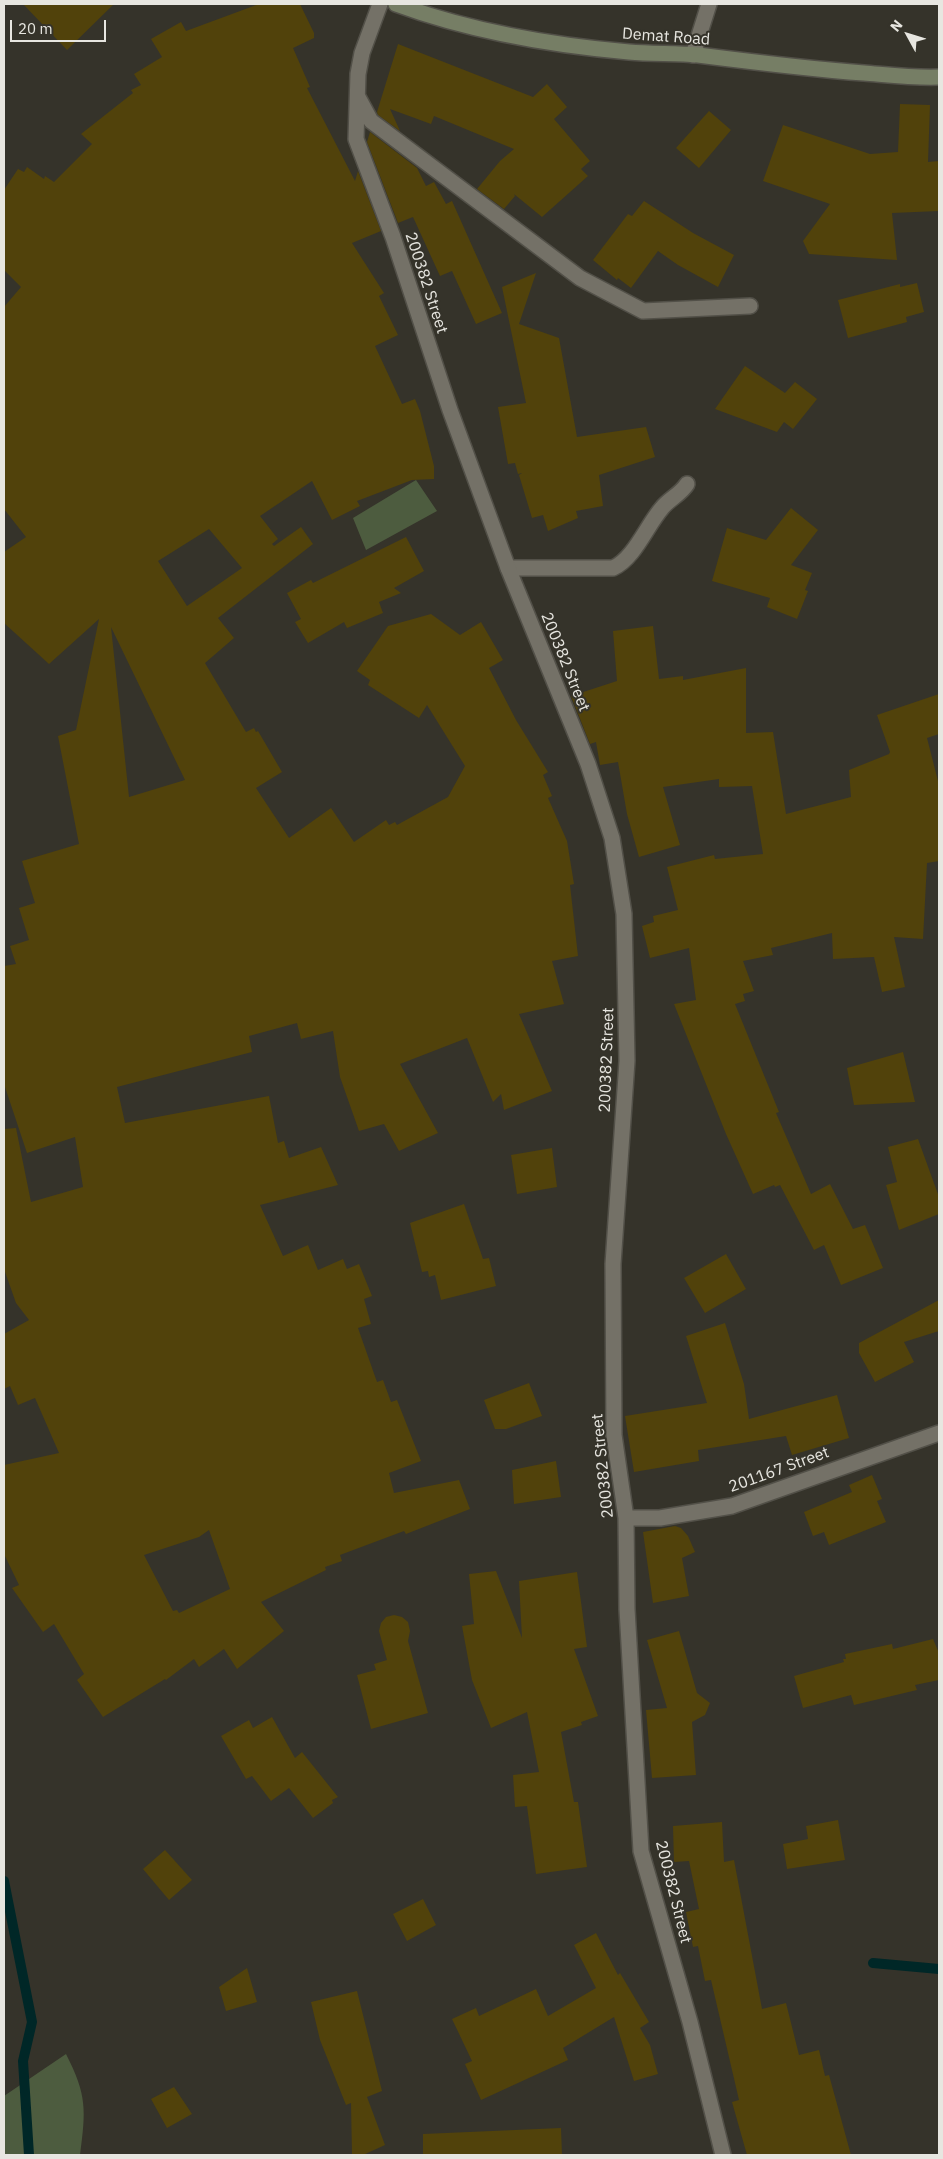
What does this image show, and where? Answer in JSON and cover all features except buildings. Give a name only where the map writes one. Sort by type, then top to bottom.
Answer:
[{"type":"street","name":"200382 Street","points":[[380,4],[362,52],[358,74],[356,139],[393,237],[450,410],[508,568],[591,774],[612,838],[624,914],[626,1061],[613,1274],[614,1435],[626,1518],[627,1609],[642,1851],[690,2022],[723,2155]]},
{"type":"street","name":"Demat Road","points":[[396,4],[428,16],[492,34],[530,40],[631,53],[693,55],[829,70],[923,78],[939,77]]},
{"type":"street","points":[[693,55],[709,4]]},
{"type":"street","points":[[357,96],[371,121],[522,236],[588,282],[643,311],[750,306]]},
{"type":"street","points":[[508,568],[613,568],[618,566],[627,558],[662,507],[687,484]]},
{"type":"street","name":"201167 Street","points":[[626,1518],[660,1518],[732,1506],[939,1433]]},
{"type":"green space","points":[[416,480],[437,511],[366,550],[353,518]]},
{"type":"green space","points":[[66,2054],[78,2081],[83,2103],[84,2114],[80,2155],[4,2155],[4,2096]]},
{"type":"waterway","points":[[4,1881],[32,2022],[23,2061],[29,2155]]},
{"type":"waterway","points":[[873,1963],[939,1969]]}]
